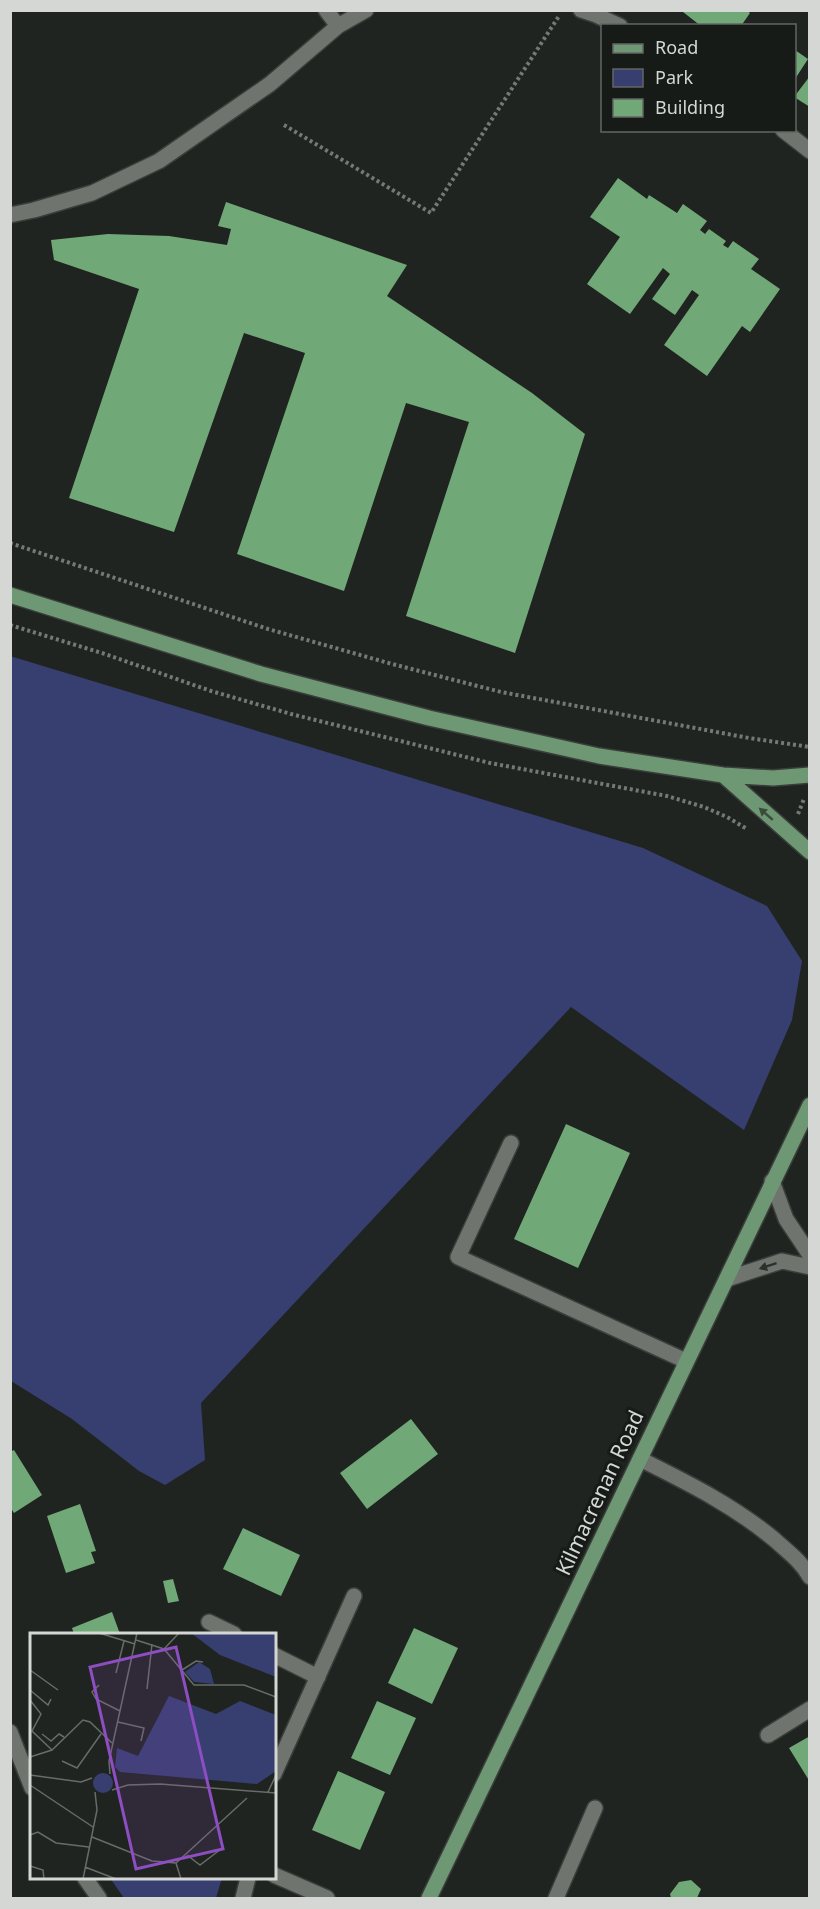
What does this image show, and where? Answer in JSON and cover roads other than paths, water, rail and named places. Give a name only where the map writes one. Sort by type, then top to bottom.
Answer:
[{"type":"main road","points":[[10,595],[261,674],[429,718],[599,756],[723,775],[773,778],[810,775]]},
{"type":"main road","points":[[723,775],[810,852]]},
{"type":"main road","name":"Kilmacrenan Road","points":[[429,1899],[810,1105]]},
{"type":"street","points":[[327,10],[338,26]]},
{"type":"street","points":[[10,215],[92,193],[159,161],[270,84],[338,26],[366,10]]},
{"type":"street","points":[[581,10],[616,24]]},
{"type":"street","points":[[786,132],[810,151]]},
{"type":"street","points":[[511,1143],[458,1257],[686,1361]]},
{"type":"street","points":[[772,1181],[786,1219],[810,1255]]},
{"type":"street","points":[[727,1279],[782,1261],[810,1267]]},
{"type":"street","points":[[640,1459],[702,1490],[753,1522],[802,1564],[810,1577]]},
{"type":"street","points":[[276,1770],[354,1596]]},
{"type":"street","points":[[208,1622],[230,1633]]},
{"type":"street","points":[[276,1656],[318,1677]]},
{"type":"street","points":[[768,1735],[810,1709]]},
{"type":"street","points":[[10,1732],[30,1783]]},
{"type":"street","points":[[556,1899],[595,1808]]},
{"type":"street","points":[[276,1876],[327,1899]]},
{"type":"street","points":[[86,1879],[99,1899]]},
{"type":"street","points":[[243,1899],[248,1879]]}]
